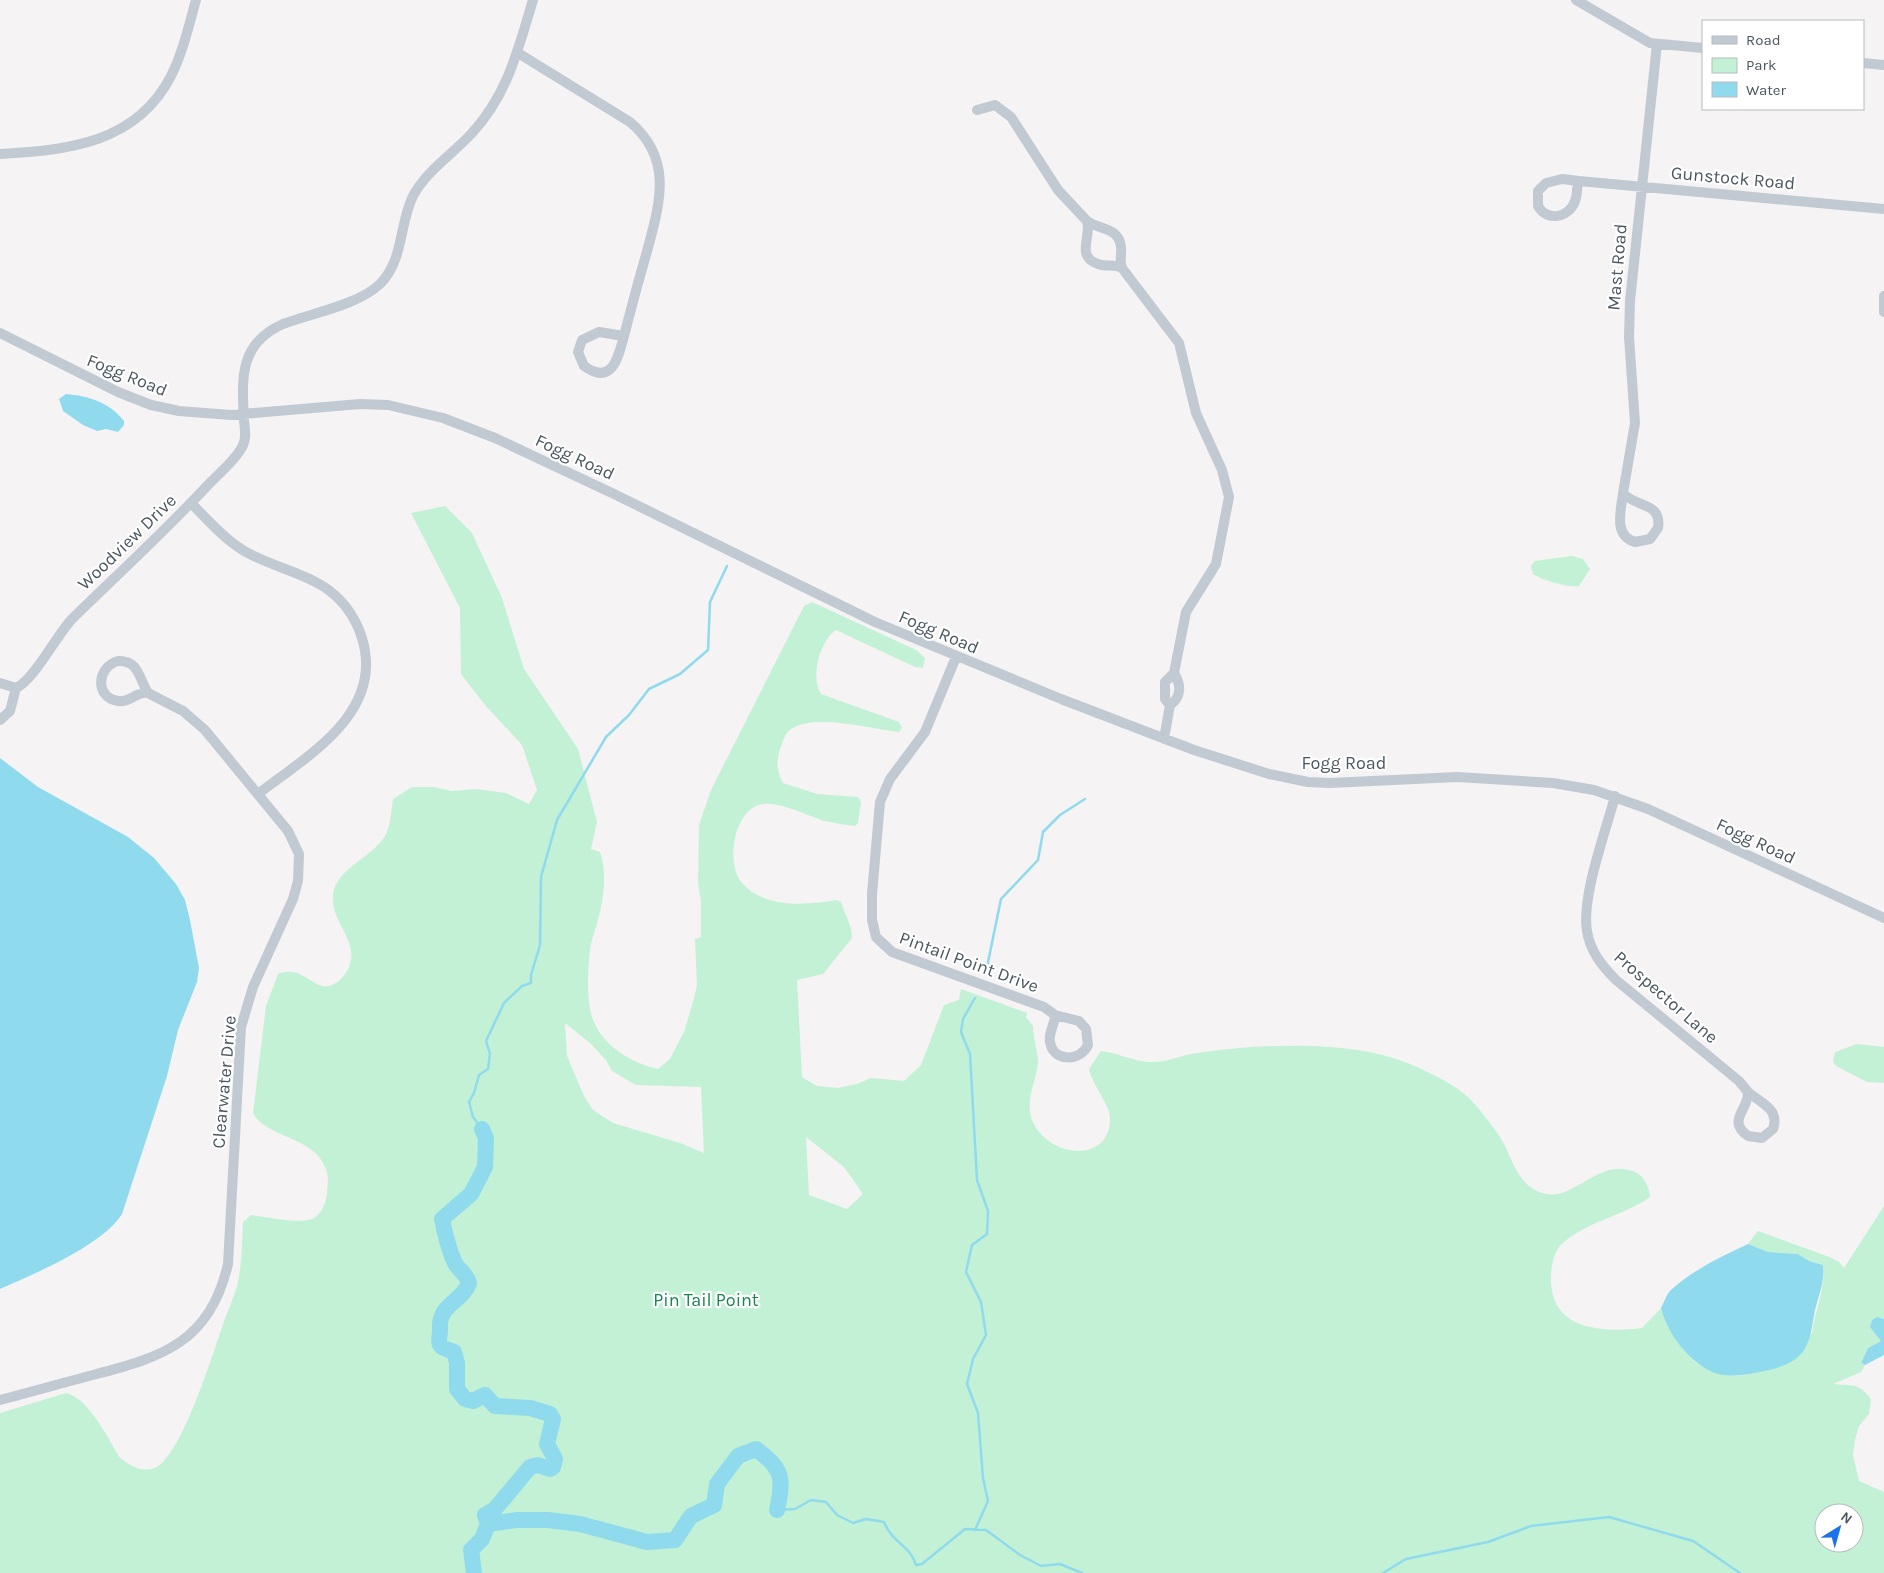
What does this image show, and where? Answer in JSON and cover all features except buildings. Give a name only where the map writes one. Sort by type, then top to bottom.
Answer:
[{"type":"street","points":[[0,154],[56,150],[81,146],[108,136],[133,120],[149,105],[170,77],[182,50],[196,0]]},
{"type":"street","name":"Woodview Drive","points":[[16,688],[22,686],[31,676],[58,634],[191,503],[241,450],[245,440],[243,377],[247,360],[254,346],[274,328],[364,295],[388,274],[397,254],[406,214],[414,195],[426,178],[486,117],[508,80],[533,0]]},
{"type":"street","points":[[1576,0],[1642,40],[1657,44],[1702,48]]},
{"type":"street","name":"Mast Road","points":[[1623,494],[1630,500],[1648,505],[1656,513],[1658,528],[1655,534],[1646,541],[1632,541],[1621,531],[1619,520],[1623,494],[1635,423],[1629,321],[1657,44]]},
{"type":"street","points":[[518,53],[630,122],[644,134],[656,156],[660,180],[659,204],[624,336],[617,361],[612,369],[596,373],[581,362],[578,355],[578,345],[587,335],[604,332],[624,336]]},
{"type":"street","points":[[1864,63],[1884,65]]},
{"type":"street","points":[[978,110],[995,105],[1011,117],[1058,190],[1087,222],[1089,229],[1085,250],[1089,259],[1100,265],[1122,268]]},
{"type":"street","name":"Gunstock Road","points":[[1579,181],[1576,200],[1566,212],[1559,216],[1551,217],[1539,209],[1537,195],[1546,183],[1558,179],[1884,209]]},
{"type":"street","points":[[1087,222],[1108,229],[1114,234],[1121,247],[1119,259],[1122,268],[1179,343],[1196,413],[1222,470],[1229,497],[1216,564],[1186,612],[1174,673],[1165,682],[1164,692],[1170,705],[1164,739]]},
{"type":"street","points":[[1884,296],[1884,312]]},
{"type":"street","name":"Fogg Road","points":[[0,333],[106,387],[146,403],[197,414],[244,414],[366,404],[406,408],[444,418],[495,438],[705,537],[845,608],[956,657],[1164,739],[1240,765],[1297,781],[1330,783],[1446,777],[1518,780],[1574,786],[1615,796],[1687,827],[1884,918]]},
{"type":"street","points":[[191,503],[212,525],[242,550],[315,582],[334,595],[353,616],[364,646],[366,665],[364,685],[351,715],[329,738],[258,794]]},
{"type":"street","name":"Pintail Point Drive","points":[[956,657],[925,732],[890,779],[882,795],[872,894],[874,931],[885,947],[900,956],[1044,1007],[1055,1015],[1078,1021],[1086,1029],[1088,1045],[1079,1055],[1071,1058],[1062,1057],[1052,1048],[1050,1034],[1055,1015]]},
{"type":"street","points":[[114,662],[129,663],[138,670],[148,693],[141,693],[126,701],[111,699],[102,687],[103,672],[114,662]]},
{"type":"street","points":[[1170,705],[1176,701],[1180,684],[1174,673]]},
{"type":"street","points":[[0,683],[16,688],[10,711],[0,720]]},
{"type":"street","name":"Clearwater Drive","points":[[0,1400],[133,1365],[159,1356],[179,1344],[195,1330],[219,1294],[227,1269],[242,1027],[253,987],[293,899],[300,871],[296,846],[283,825],[198,723],[176,706],[148,693]]},
{"type":"street","name":"Prospector Lane","points":[[1615,796],[1587,902],[1586,922],[1591,945],[1599,960],[1616,980],[1739,1081],[1748,1092],[1768,1106],[1774,1115],[1773,1129],[1762,1138],[1748,1136],[1739,1126],[1739,1115],[1747,1103],[1748,1092]]},
{"type":"green space","name":"Pin Tail Point","points":[[445,506],[472,533],[502,598],[524,669],[578,749],[597,822],[591,849],[600,852],[604,870],[599,918],[590,949],[588,992],[590,1009],[596,1027],[602,1036],[618,1051],[638,1062],[658,1069],[670,1059],[684,1032],[697,986],[695,939],[701,937],[701,901],[698,884],[699,825],[711,790],[804,606],[812,602],[916,650],[925,658],[923,668],[915,667],[836,630],[830,635],[821,650],[818,660],[816,679],[821,694],[899,722],[902,728],[899,732],[844,723],[814,722],[801,724],[791,729],[785,736],[779,754],[779,774],[783,783],[817,794],[858,797],[861,802],[858,823],[855,826],[844,825],[825,821],[786,807],[763,804],[753,807],[745,815],[739,825],[735,838],[734,863],[737,874],[742,883],[751,891],[774,901],[787,903],[800,904],[836,900],[841,902],[851,929],[852,938],[823,974],[797,980],[802,1077],[817,1086],[838,1088],[857,1084],[871,1078],[904,1081],[921,1065],[944,1005],[959,1000],[961,989],[1027,1013],[1026,1017],[1033,1026],[1038,1063],[1030,1098],[1032,1120],[1040,1133],[1051,1142],[1077,1151],[1090,1149],[1100,1143],[1108,1133],[1109,1113],[1089,1069],[1101,1051],[1149,1062],[1222,1050],[1276,1046],[1333,1047],[1361,1050],[1386,1056],[1434,1075],[1465,1094],[1499,1135],[1520,1176],[1538,1191],[1547,1194],[1557,1194],[1610,1170],[1622,1169],[1635,1172],[1644,1179],[1650,1197],[1640,1204],[1583,1229],[1557,1249],[1551,1274],[1552,1293],[1558,1307],[1567,1317],[1579,1324],[1609,1330],[1642,1328],[1661,1308],[1673,1336],[1694,1359],[1720,1373],[1735,1375],[1757,1372],[1812,1333],[1822,1290],[1823,1265],[1809,1261],[1798,1254],[1768,1252],[1748,1244],[1758,1231],[1829,1257],[1839,1262],[1844,1268],[1884,1206],[1884,1319],[1881,1318],[1881,1341],[1868,1348],[1861,1363],[1865,1365],[1861,1372],[1833,1384],[1858,1387],[1871,1399],[1869,1414],[1859,1426],[1853,1455],[1859,1481],[1884,1492],[1884,1573],[0,1573],[0,1413],[66,1393],[74,1396],[90,1411],[104,1430],[120,1458],[130,1465],[145,1470],[161,1464],[180,1437],[189,1418],[235,1292],[242,1252],[243,1222],[251,1215],[282,1220],[299,1221],[312,1219],[323,1208],[328,1186],[328,1176],[319,1157],[311,1149],[268,1128],[253,1113],[266,1006],[278,974],[295,972],[321,986],[327,986],[338,981],[347,971],[351,961],[351,951],[349,942],[336,915],[333,895],[341,877],[347,870],[372,851],[385,836],[390,823],[393,799],[412,787],[434,787],[452,791],[475,789],[506,793],[529,804],[537,790],[522,745],[485,705],[461,674],[460,608],[411,513]],"holes":[[[565,1023],[590,1043],[606,1060],[612,1071],[636,1085],[701,1087],[704,1153],[680,1143],[613,1123],[593,1110],[584,1096],[567,1056]],[[806,1137],[844,1167],[863,1194],[847,1209],[809,1195]]]},
{"type":"green space","points":[[1572,556],[1583,559],[1590,569],[1579,586],[1556,583],[1533,574],[1531,566],[1535,561]]},
{"type":"green space","points":[[1857,1044],[1884,1047],[1884,1083],[1867,1082],[1836,1066],[1833,1061],[1835,1052]]},
{"type":"water","points":[[66,394],[83,396],[98,401],[118,414],[124,421],[124,425],[118,432],[106,429],[97,431],[83,425],[63,411],[59,399]]},
{"type":"water","points":[[0,758],[38,787],[128,837],[154,858],[176,884],[185,900],[199,968],[197,982],[178,1030],[167,1076],[122,1214],[113,1226],[100,1237],[67,1258],[0,1289]]},
{"type":"water","points":[[1748,1244],[1768,1252],[1798,1254],[1809,1261],[1823,1265],[1821,1288],[1809,1340],[1801,1354],[1784,1366],[1740,1375],[1718,1374],[1703,1367],[1680,1345],[1668,1328],[1661,1308],[1670,1291],[1687,1277],[1717,1259]]},
{"type":"water","points":[[1877,1317],[1884,1319],[1884,1355],[1865,1365],[1861,1363],[1868,1348],[1881,1341],[1870,1327],[1872,1320]]},
{"type":"waterway","points":[[482,1129],[473,1117],[469,1102],[474,1093],[479,1075],[488,1069],[490,1054],[486,1041],[504,1003],[522,986],[531,983],[531,975],[540,945],[541,877],[557,820],[606,737],[629,715],[649,689],[680,674],[708,650],[710,602],[727,566]]},
{"type":"waterway","points":[[986,972],[1001,899],[1038,860],[1043,832],[1060,815],[1085,799]]},
{"type":"waterway","points":[[975,998],[963,1019],[961,1032],[970,1054],[977,1180],[988,1211],[987,1234],[972,1245],[966,1272],[981,1302],[986,1335],[973,1359],[967,1384],[978,1413],[983,1478],[988,1501],[975,1530]]},
{"type":"waterway","points":[[482,1129],[486,1138],[485,1167],[471,1194],[442,1219],[453,1259],[467,1277],[469,1283],[466,1290],[443,1314],[440,1321],[439,1343],[443,1348],[454,1352],[457,1363],[457,1389],[465,1399],[473,1401],[485,1395],[495,1406],[530,1408],[550,1414],[553,1419],[547,1444],[555,1459],[553,1467],[550,1469],[538,1465],[530,1467],[495,1509],[485,1515],[488,1524]]},
{"type":"waterway","points":[[488,1524],[517,1520],[548,1520],[580,1524],[647,1542],[675,1540],[691,1516],[714,1505],[717,1484],[738,1456],[756,1449],[772,1462],[779,1475],[781,1482],[777,1510]]},
{"type":"waterway","points":[[777,1510],[795,1509],[811,1500],[826,1502],[837,1515],[853,1523],[866,1519],[884,1522],[892,1535],[910,1553],[916,1565],[922,1564],[965,1529],[986,1530],[1020,1555],[1041,1566],[1060,1564],[1082,1573]]},
{"type":"waterway","points":[[1383,1573],[1406,1559],[1488,1542],[1531,1526],[1609,1517],[1693,1541],[1740,1573]]},
{"type":"waterway","points":[[474,1573],[471,1550],[482,1539],[488,1524]]}]
